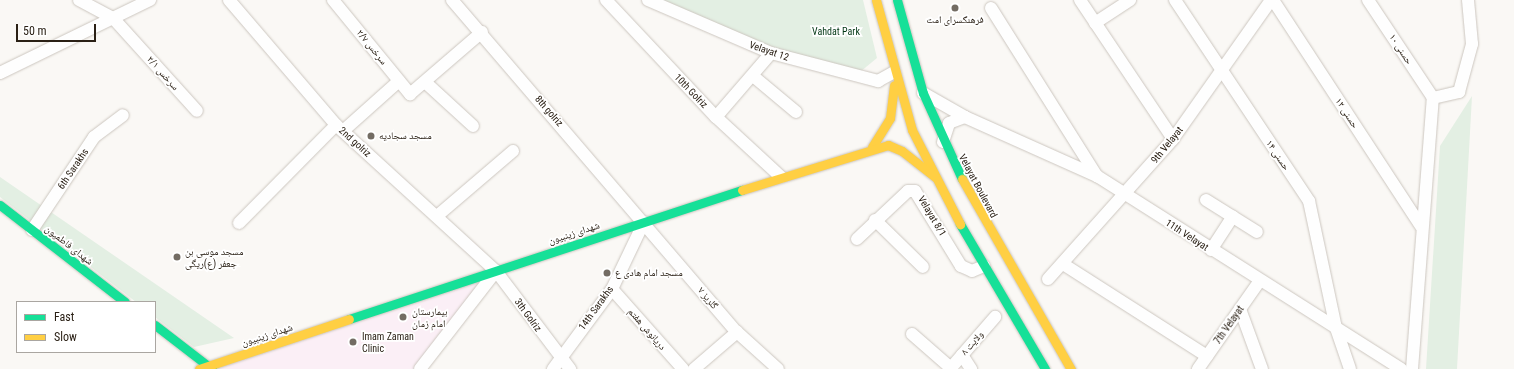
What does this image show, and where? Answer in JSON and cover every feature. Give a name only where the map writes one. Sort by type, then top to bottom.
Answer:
[{"type":"street","name":"سرخس ۲/۱","points":[[79,0],[113,18],[197,110]]},
{"type":"street","points":[[0,73],[150,0]]},
{"type":"street","name":"2nd golriz","points":[[229,0],[339,128],[496,271]]},
{"type":"street","name":"سرخس ۲/۷","points":[[333,0],[410,94],[425,82]]},
{"type":"street","name":"8th golriz","points":[[452,0],[482,32],[644,222]]},
{"type":"street","name":"10th Golriz","points":[[606,0],[716,117],[781,177]]},
{"type":"street","name":"Velayat 12","points":[[648,0],[771,53],[878,81],[894,72]]},
{"type":"street","points":[[876,0],[894,72],[912,130],[984,266],[1045,369]]},
{"type":"street","name":"Velayat Boulevard","points":[[897,0],[923,93],[943,142],[975,205],[1071,369]]},
{"type":"street","points":[[1080,0],[1173,139]]},
{"type":"street","points":[[1095,23],[1130,0]]},
{"type":"street","name":"حسنی ۱۴","points":[[1175,0],[1309,201],[1336,328],[1350,369]]},
{"type":"street","name":"9th Velayat","points":[[1048,279],[1173,139],[1272,0]]},
{"type":"street","name":"حسنی ۱۲","points":[[1272,0],[1421,226]]},
{"type":"street","name":"حسنی ۱۰","points":[[1368,0],[1433,98]]},
{"type":"street","points":[[1412,369],[1421,226],[1433,98],[1460,92],[1472,44],[1468,0]]},
{"type":"street","points":[[991,8],[1097,176]]},
{"type":"street","points":[[473,126],[425,82],[482,32]]},
{"type":"street","points":[[716,117],[753,76],[771,53]]},
{"type":"street","points":[[872,147],[890,118],[895,100],[894,72]]},
{"type":"street","points":[[753,76],[796,112]]},
{"type":"street","points":[[239,223],[339,128],[400,82]]},
{"type":"street","name":"11th Velayat","points":[[923,93],[965,117],[1097,176],[1259,282],[1401,369]]},
{"type":"street","name":"6th Sarakhs","points":[[32,230],[94,136],[122,115]]},
{"type":"street","points":[[943,142],[949,123],[965,117]]},
{"type":"street","name":"شهدای زینبیون","points":[[206,368],[872,147],[888,145],[902,151],[935,176]]},
{"type":"street","points":[[437,216],[514,151]]},
{"type":"street","name":"Velayat 8/1","points":[[857,239],[875,220],[908,191],[915,191],[961,266],[972,271],[984,266]]},
{"type":"street","points":[[1206,200],[1257,232]]},
{"type":"street","name":"شهدای فاطمیون","points":[[0,205],[124,301]]},
{"type":"street","points":[[1211,250],[1233,216]]},
{"type":"street","points":[[875,220],[923,267]]},
{"type":"street","name":"14th Sarakhs","points":[[553,369],[612,289],[644,222]]},
{"type":"street","name":"گلریز ۷","points":[[644,222],[737,332],[778,369]]},
{"type":"street","points":[[1063,264],[1207,356]]},
{"type":"street","points":[[420,369],[496,271]]},
{"type":"street","name":"3th Golriz","points":[[496,271],[560,359],[570,369]]},
{"type":"street","name":"7th Velayat","points":[[1198,369],[1259,282]]},
{"type":"street","name":"دریانوش هفتم","points":[[612,289],[683,369]]},
{"type":"street","points":[[1240,309],[1262,369]]},
{"type":"street","name":"ولایت ۸","points":[[951,368],[995,317]]},
{"type":"street","points":[[156,326],[206,368]]},
{"type":"street","points":[[694,369],[737,332]]},
{"type":"street","points":[[912,334],[951,368]]},
{"type":"street","points":[[962,355],[971,369]]},
{"type":"shaded area","name":"بیمارستان امام زمان","points":[[491,270],[417,369],[214,369]]},
{"type":"green space","name":"Vahdat Park","points":[[662,0],[863,0],[877,58],[860,72],[748,40]]},
{"type":"green space","points":[[1472,96],[1457,369],[1426,369],[1440,146]]},
{"type":"green space","points":[[0,177],[234,338],[194,347],[156,318],[156,301],[135,301],[0,197]]},
{"type":"traffic: fast","points":[[897,0],[923,93],[962,179]]},
{"type":"traffic: fast","points":[[349,319],[742,190]]},
{"type":"traffic: fast","points":[[0,205],[124,301]]},
{"type":"traffic: fast","points":[[960,224],[1045,369]]},
{"type":"traffic: fast","points":[[156,326],[212,369]]},
{"type":"traffic: slow","points":[[876,0],[912,130],[960,224]]},
{"type":"traffic: slow","points":[[872,147],[890,118],[894,85]]},
{"type":"traffic: slow","points":[[742,190],[888,145],[902,151],[935,177]]},
{"type":"traffic: slow","points":[[962,179],[1071,369]]},
{"type":"traffic: slow","points":[[199,369],[349,319]]},
{"type":"place","name":"فرهنگسرای امت","points":[[955,8]]},
{"type":"place","name":"مسجد سجادیه","points":[[371,136]]},
{"type":"place","name":"مسجد موسی بن جعفر (ع)ریگی","points":[[177,257]]},
{"type":"place","name":"مسجد امام هادی ع","points":[[607,273]]},
{"type":"place","name":"بیمارستان امام زمان","points":[[403,317]]},
{"type":"place","name":"Imam Zaman Clinic","points":[[353,342]]}]
